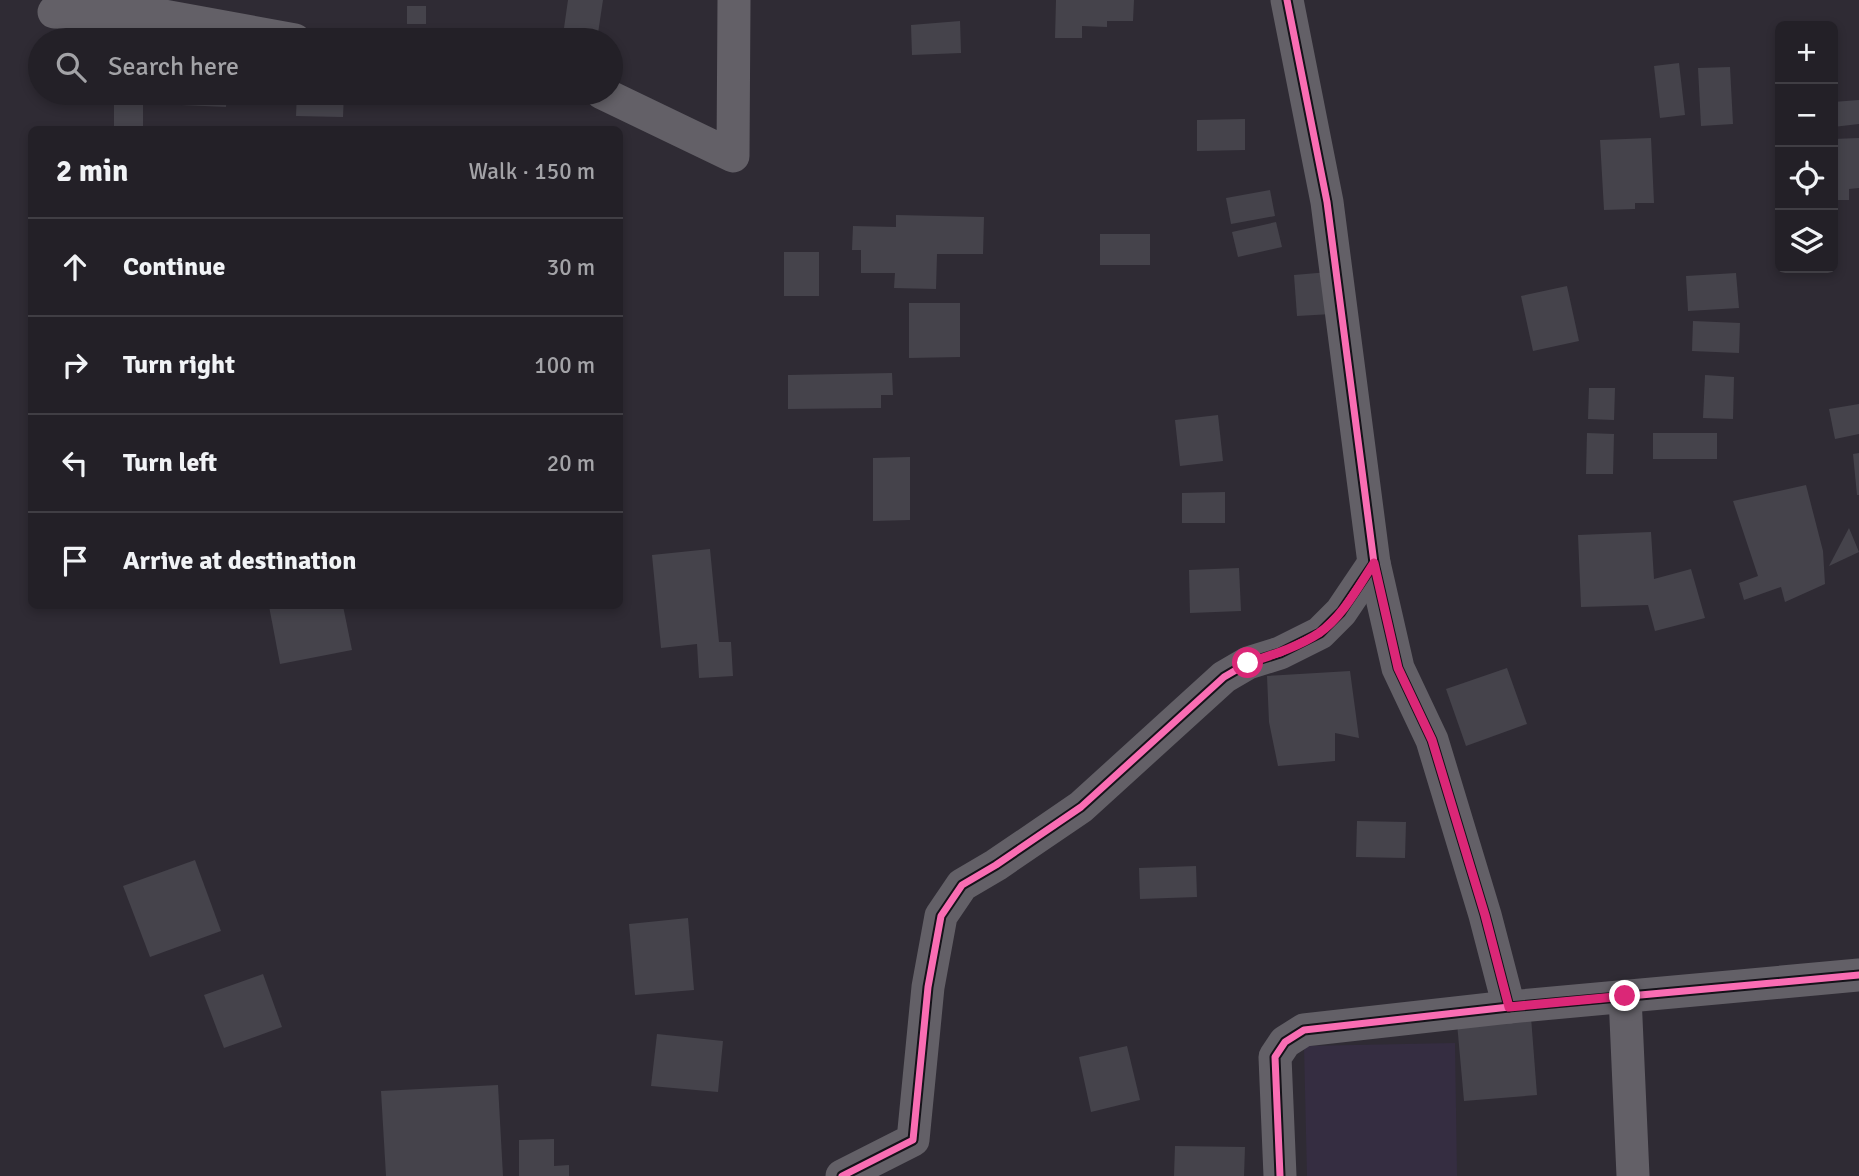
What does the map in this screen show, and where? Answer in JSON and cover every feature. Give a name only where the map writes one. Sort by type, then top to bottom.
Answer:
[{"type":"street","points":[[623,103],[733,156],[734,0]]},
{"type":"street","points":[[1293,1],[1326,202],[1374,563],[1398,668],[1432,740],[1485,915],[1509,1007]]},
{"type":"street","points":[[54,12],[153,14],[229,28]]},
{"type":"street","points":[[842,1176],[913,1140],[928,986],[941,916],[962,885],[1081,807],[1224,677],[1248,663],[1280,653],[1320,632],[1341,612],[1374,563]]},
{"type":"street","points":[[1280,1176],[1275,1057],[1285,1042],[1304,1030],[1509,1007],[1859,975]]},
{"type":"street","points":[[1625,996],[1633,1176]]},
{"type":"shaded area","points":[[1455,1043],[1457,1176],[1307,1176],[1304,1046]]},
{"type":"building","points":[[568,0],[603,0],[599,28],[564,28]]},
{"type":"building","points":[[1056,0],[1134,0],[1133,21],[1107,21],[1107,27],[1082,26],[1082,38],[1055,38]]},
{"type":"building","points":[[407,6],[426,6],[426,24],[407,24]]},
{"type":"building","points":[[960,21],[961,53],[912,55],[911,25]]},
{"type":"building","points":[[1679,63],[1685,115],[1660,118],[1654,66]]},
{"type":"building","points":[[1730,67],[1733,124],[1701,126],[1698,68]]},
{"type":"building","points":[[1859,100],[1859,124],[1838,126],[1838,102]]},
{"type":"building","points":[[114,105],[143,105],[143,126],[114,126]]},
{"type":"building","points":[[181,105],[226,105],[226,107]]},
{"type":"building","points":[[296,105],[344,105],[343,117],[296,116]]},
{"type":"building","points":[[1245,119],[1245,150],[1197,151],[1197,120]]},
{"type":"building","points":[[1651,138],[1654,203],[1635,203],[1635,209],[1604,210],[1600,140]]},
{"type":"building","points":[[1859,138],[1859,188],[1849,189],[1849,200],[1838,200],[1838,139]]},
{"type":"building","points":[[1270,190],[1275,216],[1231,224],[1226,198]]},
{"type":"building","points":[[896,215],[984,217],[983,254],[937,254],[936,289],[894,288],[895,273],[861,273],[861,250],[852,250],[853,226],[896,227]]},
{"type":"building","points":[[1276,222],[1282,247],[1238,257],[1232,232]]},
{"type":"building","points":[[1100,234],[1150,234],[1150,265],[1100,265]]},
{"type":"building","points":[[784,252],[819,252],[819,296],[784,296]]},
{"type":"building","points":[[1329,272],[1332,314],[1297,316],[1294,275]]},
{"type":"building","points":[[1736,273],[1739,308],[1688,311],[1686,276]]},
{"type":"building","points":[[1567,286],[1579,341],[1533,351],[1521,296]]},
{"type":"building","points":[[909,303],[960,303],[960,357],[909,358]]},
{"type":"building","points":[[1693,321],[1740,323],[1739,353],[1692,351]]},
{"type":"building","points":[[892,373],[893,395],[881,395],[881,408],[788,409],[788,375]]},
{"type":"building","points":[[1705,375],[1734,377],[1733,419],[1703,418]]},
{"type":"building","points":[[1589,388],[1615,388],[1614,420],[1588,419]]},
{"type":"building","points":[[1859,404],[1859,434],[1835,439],[1829,409]]},
{"type":"building","points":[[1218,415],[1223,461],[1180,466],[1175,420]]},
{"type":"building","points":[[1587,433],[1614,434],[1613,474],[1586,474]]},
{"type":"building","points":[[1653,433],[1717,433],[1717,459],[1653,459]]},
{"type":"building","points":[[1859,453],[1859,495],[1857,495],[1853,454]]},
{"type":"building","points":[[910,457],[910,520],[873,521],[873,458]]},
{"type":"building","points":[[1806,485],[1823,551],[1825,584],[1785,602],[1781,587],[1744,600],[1739,583],[1758,576],[1733,501]]},
{"type":"building","points":[[1225,492],[1225,523],[1182,523],[1182,493]]},
{"type":"building","points":[[1849,528],[1859,552],[1829,566]]},
{"type":"building","points":[[1651,532],[1654,579],[1691,569],[1705,618],[1655,631],[1648,605],[1581,607],[1578,535]]},
{"type":"building","points":[[710,549],[719,642],[731,642],[733,676],[699,678],[697,644],[661,648],[652,555]]},
{"type":"building","points":[[1239,568],[1241,611],[1190,613],[1189,570]]},
{"type":"building","points":[[270,609],[344,609],[352,650],[280,664]]},
{"type":"building","points":[[1507,668],[1527,724],[1466,746],[1446,689]]},
{"type":"building","points":[[1350,671],[1359,738],[1335,733],[1335,761],[1278,766],[1269,722],[1267,676]]},
{"type":"building","points":[[1357,821],[1406,822],[1405,858],[1356,857]]},
{"type":"building","points":[[195,860],[221,931],[150,957],[123,886]]},
{"type":"building","points":[[1196,866],[1197,897],[1140,899],[1139,868]]},
{"type":"building","points":[[688,918],[694,990],[635,995],[629,924]]},
{"type":"building","points":[[263,974],[282,1027],[224,1048],[204,995]]},
{"type":"building","points":[[1531,1017],[1537,1095],[1464,1101],[1457,1023]]},
{"type":"building","points":[[657,1034],[723,1041],[718,1092],[651,1086]]},
{"type":"building","points":[[1127,1046],[1140,1100],[1091,1112],[1079,1057]]},
{"type":"building","points":[[498,1085],[503,1176],[386,1176],[381,1091]]},
{"type":"building","points":[[554,1139],[554,1166],[569,1165],[569,1176],[519,1176],[519,1140]]},
{"type":"building","points":[[1175,1146],[1245,1147],[1244,1176],[1174,1176]]},
{"type":"cycle path","points":[[1287,0],[1327,202],[1374,563],[1398,668],[1432,740],[1485,915],[1509,1007]]},
{"type":"cycle path","points":[[842,1176],[913,1140],[928,987],[941,916],[962,885],[1081,807],[1224,677],[1248,663],[1280,653],[1320,633],[1341,612],[1374,563]]},
{"type":"cycle path","points":[[1280,1176],[1275,1057],[1285,1042],[1304,1030],[1509,1007],[1859,975]]},
{"type":"route","points":[[1248,663],[1280,653],[1320,632],[1341,612],[1374,563],[1398,668],[1432,740],[1485,915],[1509,1007],[1625,996]]}]
